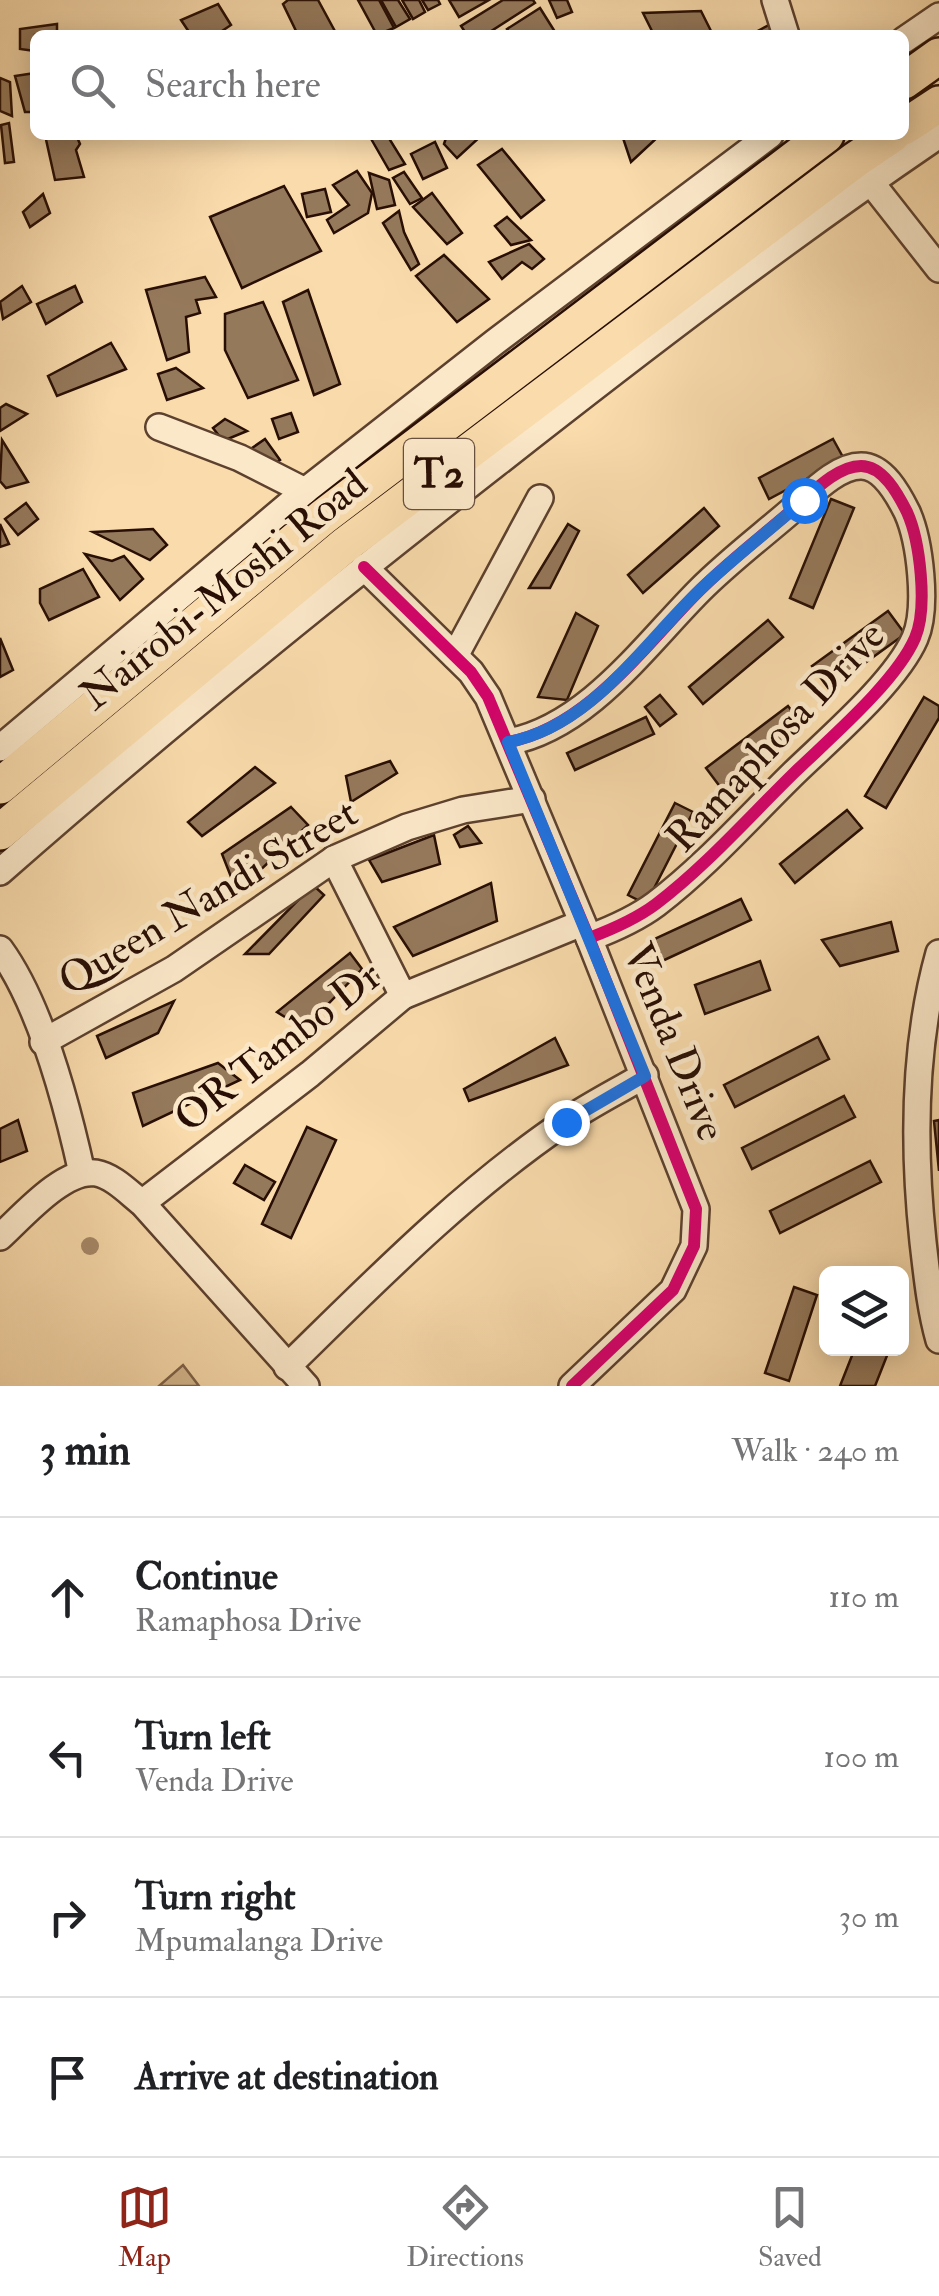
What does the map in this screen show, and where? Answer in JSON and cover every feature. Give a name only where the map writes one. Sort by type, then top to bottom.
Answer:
[{"type":"highway","points":[[909,77],[939,56]]},
{"type":"highway","points":[[909,124],[939,104]]},
{"type":"highway","name":"Nairobi-Moshi Road","points":[[0,786],[323,517],[819,140]]},
{"type":"highway","name":"Nairobi-Moshi Road","points":[[0,832],[345,545],[862,171],[888,140]]},
{"type":"street","points":[[774,0],[784,30]]},
{"type":"street","points":[[909,37],[939,16]]},
{"type":"street","points":[[0,872],[132,756],[364,567],[680,320],[862,171],[939,136]]},
{"type":"street","points":[[0,748],[305,490],[763,140]]},
{"type":"street","points":[[862,171],[939,269]]},
{"type":"street","points":[[159,427],[240,458],[305,490]]},
{"type":"street","name":"Ramaphosa Drive","points":[[508,742],[532,738],[583,707],[704,586],[804,500],[848,468],[869,466],[880,471],[906,510],[916,536],[920,609],[916,636],[905,656],[842,726],[682,884],[637,918],[586,931]]},
{"type":"street","points":[[455,656],[540,498]]},
{"type":"street","name":"Venda Drive","points":[[364,567],[471,672],[488,697],[696,1209],[694,1246],[674,1290],[572,1386]]},
{"type":"street","name":"Queen Nandi Street","points":[[43,1042],[174,968],[334,859],[407,827],[532,799]]},
{"type":"street","points":[[334,859],[403,996]]},
{"type":"street","name":"OR Tambo Dr","points":[[142,1202],[310,1074],[403,996],[586,931]]},
{"type":"street","points":[[0,949],[16,972],[66,1101],[82,1173]]},
{"type":"street","points":[[939,954],[916,1183],[931,1312],[939,1340]]},
{"type":"street","points":[[287,1367],[390,1266],[513,1162],[566,1122],[645,1076]]},
{"type":"street","points":[[0,1237],[43,1198],[82,1173],[98,1173],[142,1202],[306,1386]]},
{"type":"shaded area","points":[[183,1365],[199,1386],[159,1386]]},
{"type":"building","points":[[288,0],[318,0],[334,30],[296,30],[283,4]]},
{"type":"building","points":[[358,0],[379,0],[394,28],[374,30]]},
{"type":"building","points":[[381,0],[398,0],[410,19],[396,27]]},
{"type":"building","points":[[402,0],[419,0],[425,12],[413,19]]},
{"type":"building","points":[[422,0],[438,0],[440,4],[428,10]]},
{"type":"building","points":[[449,0],[489,0],[459,17]]},
{"type":"building","points":[[503,0],[535,3],[493,30],[464,30],[461,26]]},
{"type":"building","points":[[549,0],[567,0],[572,12],[557,18]]},
{"type":"building","points":[[218,4],[231,25],[224,30],[188,30],[181,20]]},
{"type":"building","points":[[540,8],[554,30],[508,30]]},
{"type":"building","points":[[701,11],[710,30],[652,30],[643,13]]},
{"type":"building","points":[[57,24],[57,30],[30,30],[30,50],[20,49],[20,29]]},
{"type":"building","points":[[30,74],[30,112],[25,112],[15,76]]},
{"type":"building","points":[[0,78],[10,82],[12,116],[0,111]]},
{"type":"building","points":[[9,123],[14,162],[5,163],[1,125]]},
{"type":"building","points":[[46,140],[78,140],[76,150],[84,177],[55,180]]},
{"type":"building","points":[[372,140],[390,140],[405,164],[389,170]]},
{"type":"building","points":[[445,140],[477,140],[457,158],[444,144]]},
{"type":"building","points":[[624,140],[655,140],[631,162]]},
{"type":"building","points":[[435,142],[447,168],[423,179],[411,154]]},
{"type":"building","points":[[502,149],[544,200],[521,218],[478,165]]},
{"type":"building","points":[[357,171],[372,193],[368,213],[334,233],[327,220],[349,205],[333,185]]},
{"type":"building","points":[[404,172],[422,198],[410,204],[393,178]]},
{"type":"building","points":[[369,173],[389,180],[395,205],[377,209]]},
{"type":"building","points":[[284,186],[321,251],[242,288],[210,217]]},
{"type":"building","points":[[325,189],[331,212],[307,217],[302,194]]},
{"type":"building","points":[[432,193],[462,233],[447,244],[413,207]]},
{"type":"building","points":[[43,194],[50,213],[30,227],[23,212]]},
{"type":"building","points":[[399,211],[419,264],[411,270],[383,223]]},
{"type":"building","points":[[507,217],[531,240],[511,245],[495,226]]},
{"type":"building","points":[[529,244],[544,259],[532,269],[522,262],[502,279],[489,262]]},
{"type":"building","points":[[444,255],[489,299],[457,322],[416,276]]},
{"type":"building","points":[[205,277],[216,297],[196,300],[200,313],[186,317],[189,352],[167,360],[146,290]]},
{"type":"building","points":[[22,286],[31,302],[3,319],[0,302]]},
{"type":"building","points":[[75,286],[82,302],[46,324],[37,304]]},
{"type":"building","points":[[308,290],[340,384],[314,395],[283,302]]},
{"type":"building","points":[[263,302],[298,380],[248,398],[225,350],[225,314]]},
{"type":"building","points":[[111,343],[126,369],[57,396],[48,376]]},
{"type":"building","points":[[176,368],[203,388],[167,400],[158,374]]},
{"type":"building","points":[[6,404],[27,414],[0,431],[0,408]]},
{"type":"building","points":[[291,413],[298,432],[279,439],[272,419]]},
{"type":"building","points":[[225,419],[247,431],[223,441],[213,428]]},
{"type":"building","points":[[265,439],[280,460],[267,469],[252,448]]},
{"type":"building","points":[[833,439],[844,459],[769,499],[759,478]]},
{"type":"building","points":[[2,440],[28,482],[6,488],[0,481]]},
{"type":"building","points":[[831,499],[854,508],[813,608],[790,598]]},
{"type":"building","points":[[26,503],[38,519],[18,535],[5,519]]},
{"type":"building","points":[[704,508],[719,526],[643,593],[628,575]]},
{"type":"building","points":[[0,524],[9,544],[0,547]]},
{"type":"building","points":[[568,524],[579,531],[550,588],[529,588]]},
{"type":"building","points":[[153,529],[167,545],[150,560],[93,532]]},
{"type":"building","points":[[85,554],[112,561],[124,556],[143,579],[120,600]]},
{"type":"building","points":[[83,569],[99,597],[49,620],[40,603],[40,589]]},
{"type":"building","points":[[888,611],[905,634],[829,689],[812,666]]},
{"type":"building","points":[[576,613],[598,626],[567,700],[538,697]]},
{"type":"building","points":[[768,620],[783,637],[703,704],[689,687]]},
{"type":"building","points":[[0,638],[13,670],[0,677]]},
{"type":"building","points":[[660,695],[676,714],[660,726],[645,707]]},
{"type":"building","points":[[924,697],[939,706],[939,718],[886,808],[865,796]]},
{"type":"building","points":[[788,706],[803,725],[721,788],[706,768]]},
{"type":"building","points":[[646,717],[654,734],[575,770],[567,753]]},
{"type":"building","points":[[390,761],[397,773],[351,802],[346,776]]},
{"type":"building","points":[[255,767],[275,783],[202,836],[188,822]]},
{"type":"building","points":[[675,803],[693,812],[646,904],[628,895]]},
{"type":"building","points":[[291,807],[308,825],[237,892],[222,854]]},
{"type":"building","points":[[847,810],[862,828],[795,883],[780,864]]},
{"type":"building","points":[[468,826],[481,843],[460,847],[454,835]]},
{"type":"building","points":[[434,835],[440,864],[382,882],[369,860]]},
{"type":"building","points":[[491,883],[497,921],[413,956],[394,927]]},
{"type":"building","points":[[313,885],[324,895],[269,954],[245,954]]},
{"type":"building","points":[[741,899],[751,920],[660,962],[650,941]]},
{"type":"building","points":[[891,922],[898,951],[840,966],[822,940]]},
{"type":"building","points":[[350,953],[362,969],[304,1029],[277,1012]]},
{"type":"building","points":[[760,961],[770,990],[705,1014],[695,985]]},
{"type":"building","points":[[174,1001],[158,1033],[106,1058],[97,1036]]},
{"type":"building","points":[[818,1037],[829,1059],[735,1107],[724,1085]]},
{"type":"building","points":[[555,1038],[568,1065],[469,1101],[464,1089]]},
{"type":"building","points":[[218,1063],[240,1080],[143,1126],[133,1093]]},
{"type":"building","points":[[844,1096],[855,1117],[752,1169],[742,1148]]},
{"type":"building","points":[[18,1120],[27,1151],[0,1162],[0,1129]]},
{"type":"building","points":[[939,1120],[939,1171],[934,1121]]},
{"type":"building","points":[[307,1127],[336,1140],[291,1238],[262,1224]]},
{"type":"building","points":[[870,1161],[881,1182],[780,1233],[770,1211]]},
{"type":"building","points":[[245,1165],[275,1182],[264,1200],[234,1183]]},
{"type":"building","points":[[794,1287],[817,1295],[789,1381],[765,1373]]},
{"type":"building","points":[[852,1356],[887,1356],[875,1386],[840,1386]]},
{"type":"cycle path","points":[[508,742],[537,734],[589,702],[711,579],[833,476],[852,467],[869,467],[894,490],[912,525],[921,575],[919,625],[906,655],[860,709],[692,874],[640,914],[589,938]]},
{"type":"cycle path","points":[[364,567],[471,672],[488,697],[696,1209],[694,1246],[673,1290],[572,1386]]},
{"type":"route","points":[[566,1122],[645,1076],[508,742],[532,738],[583,707],[704,586],[804,500]]}]
